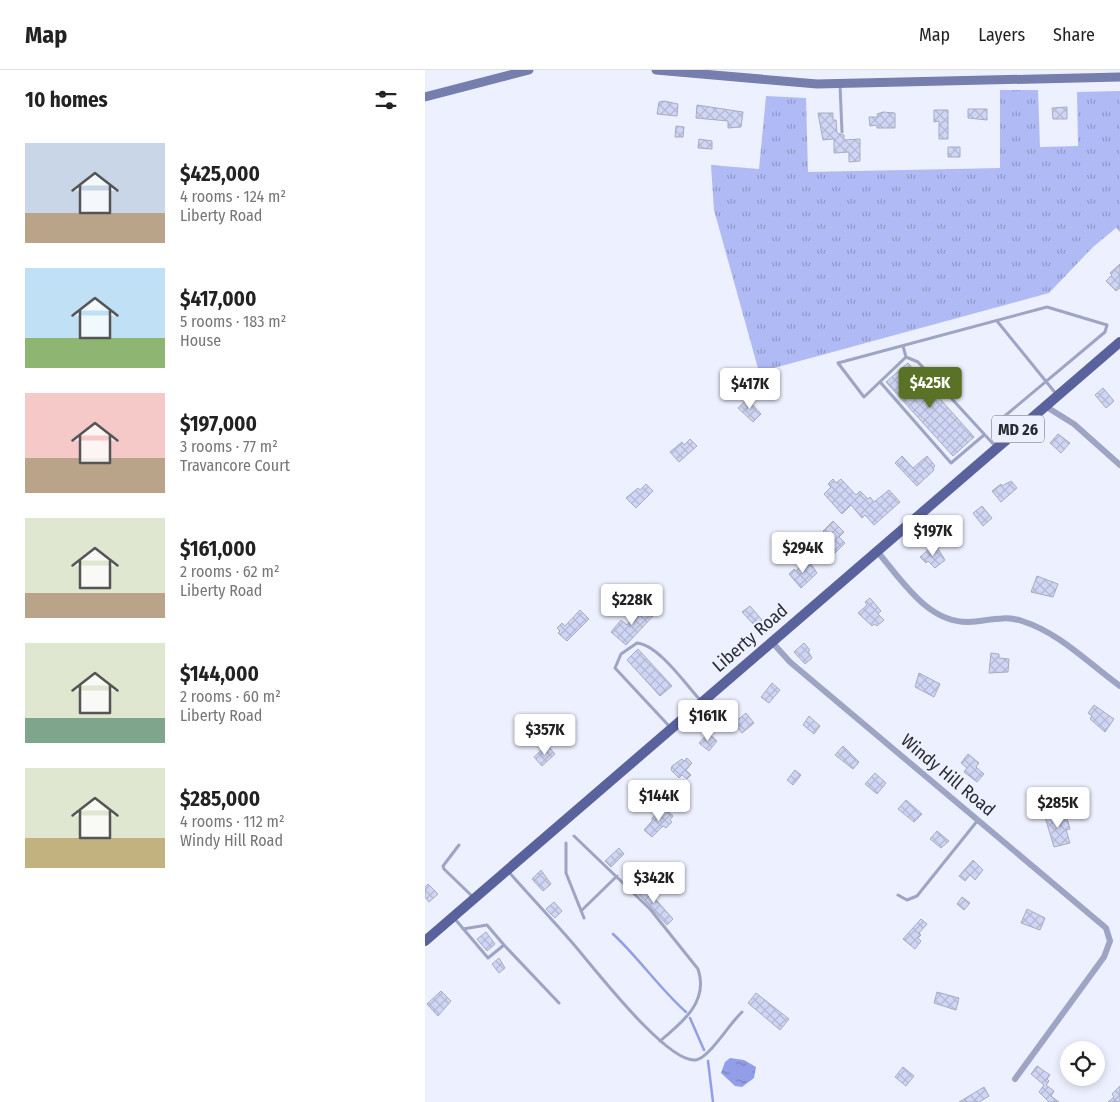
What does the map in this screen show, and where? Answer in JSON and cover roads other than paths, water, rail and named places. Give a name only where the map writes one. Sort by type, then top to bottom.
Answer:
[{"type":"main road","name":"Liberty Road","points":[[425,941],[876,550],[1120,342]]},
{"type":"street","points":[[425,98],[529,70]]},
{"type":"street","points":[[657,70],[802,84],[1120,77]]},
{"type":"street","points":[[957,70],[957,80]]},
{"type":"street","points":[[1045,406],[1074,424],[1120,466]]},
{"type":"street","points":[[876,550],[920,600],[939,615],[958,621],[1008,618],[1027,623],[1051,634],[1120,686]]},
{"type":"street","name":"Windy Hill Road","points":[[771,641],[789,662],[1106,928],[1110,941],[1104,958],[1015,1080]]},
{"type":"lane","points":[[840,84],[841,132]]},
{"type":"lane","points":[[906,357],[881,383],[864,397],[838,363],[1047,307],[1107,325],[1105,332],[1000,420]]},
{"type":"lane","points":[[997,321],[1058,395]]},
{"type":"lane","points":[[903,346],[906,357]]},
{"type":"lane","points":[[906,357],[917,362],[996,448]]},
{"type":"lane","points":[[881,383],[951,463],[984,435]]},
{"type":"lane","points":[[671,727],[615,668],[621,654],[637,643],[647,644],[671,667],[701,702]]},
{"type":"lane","points":[[898,895],[907,900],[917,896],[978,820]]},
{"type":"lane","points":[[574,836],[663,923],[673,941],[697,969],[701,979],[701,989],[693,1010],[660,1040]]},
{"type":"lane","points":[[566,843],[566,873],[584,918]]},
{"type":"lane","points":[[459,845],[443,866],[474,898]]},
{"type":"lane","points":[[507,869],[613,992],[660,1040],[683,1058],[690,1060],[702,1058],[709,1053],[729,1024],[741,1012]]},
{"type":"lane","points":[[581,911],[617,876]]},
{"type":"lane","points":[[453,916],[488,958],[504,945]]},
{"type":"lane","points":[[463,929],[487,925],[559,1003]]},
{"type":"water","points":[[730,1058],[744,1060],[756,1067],[754,1078],[742,1087],[735,1086],[721,1073],[725,1062]]},
{"type":"waterway","points":[[613,934],[686,1012]]},
{"type":"waterway","points":[[690,1018],[704,1050]]},
{"type":"waterway","points":[[708,1061],[713,1102]]}]
